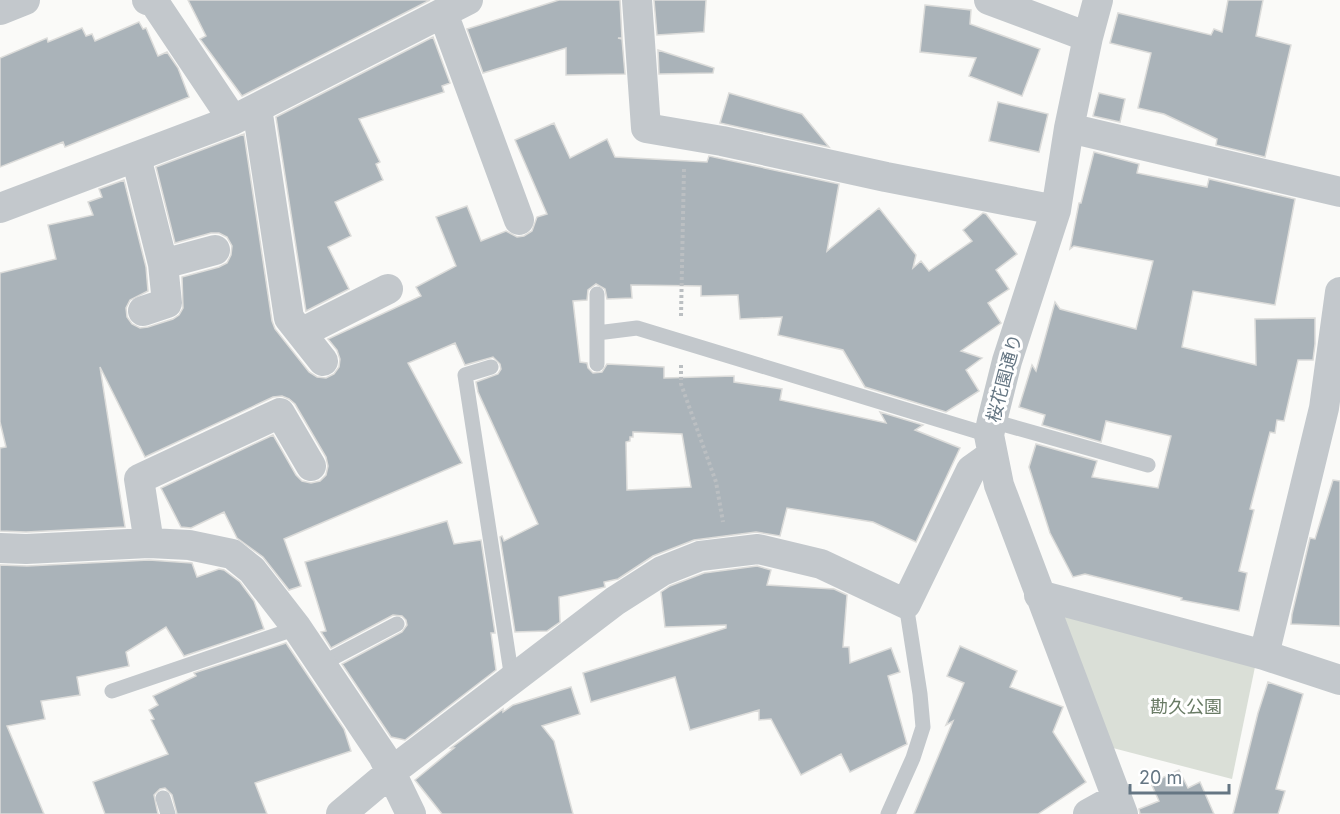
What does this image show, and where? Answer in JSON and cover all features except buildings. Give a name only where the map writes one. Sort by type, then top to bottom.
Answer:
[{"type":"street","points":[[0,10],[25,0]]},
{"type":"street","points":[[637,0],[646,128],[722,141],[886,177],[1056,210]]},
{"type":"street","points":[[989,0],[1088,37]]},
{"type":"street","name":"桜花園通り","points":[[1098,0],[1069,128],[1056,210],[1007,361],[991,437],[999,485],[1120,806]]},
{"type":"street","points":[[154,1],[245,114],[289,318],[323,361]]},
{"type":"street","points":[[0,208],[245,114],[456,7],[519,220]]},
{"type":"street","points":[[1069,128],[1340,192]]},
{"type":"street","points":[[136,157],[163,264],[167,303],[143,311]]},
{"type":"street","points":[[163,264],[215,250]]},
{"type":"street","points":[[301,333],[388,289]]},
{"type":"street","points":[[1264,655],[1332,410],[1340,292]]},
{"type":"street","points":[[148,543],[139,479],[280,413],[311,466]]},
{"type":"street","points":[[341,814],[391,772],[615,601],[662,571],[700,556],[758,549],[811,561],[906,604],[971,470],[991,437]]},
{"type":"street","points":[[0,549],[148,543],[189,545],[232,554],[252,570],[297,628],[383,756],[411,814]]},
{"type":"street","points":[[1040,595],[1264,655],[1340,680]]},
{"type":"street","points":[[1088,814],[1120,806]]},
{"type":"lane","points":[[597,294],[597,364]]},
{"type":"lane","points":[[597,333],[637,328],[991,437],[1148,465]]},
{"type":"lane","points":[[491,367],[465,375],[512,680]]},
{"type":"lane","points":[[888,814],[913,758],[923,727],[906,604]]},
{"type":"lane","points":[[321,664],[397,624]]},
{"type":"lane","points":[[112,691],[297,628]]},
{"type":"lane","points":[[163,798],[168,814]]},
{"type":"green space","name":"勘久公園","points":[[1056,612],[1256,662],[1232,779],[1109,747]]}]
